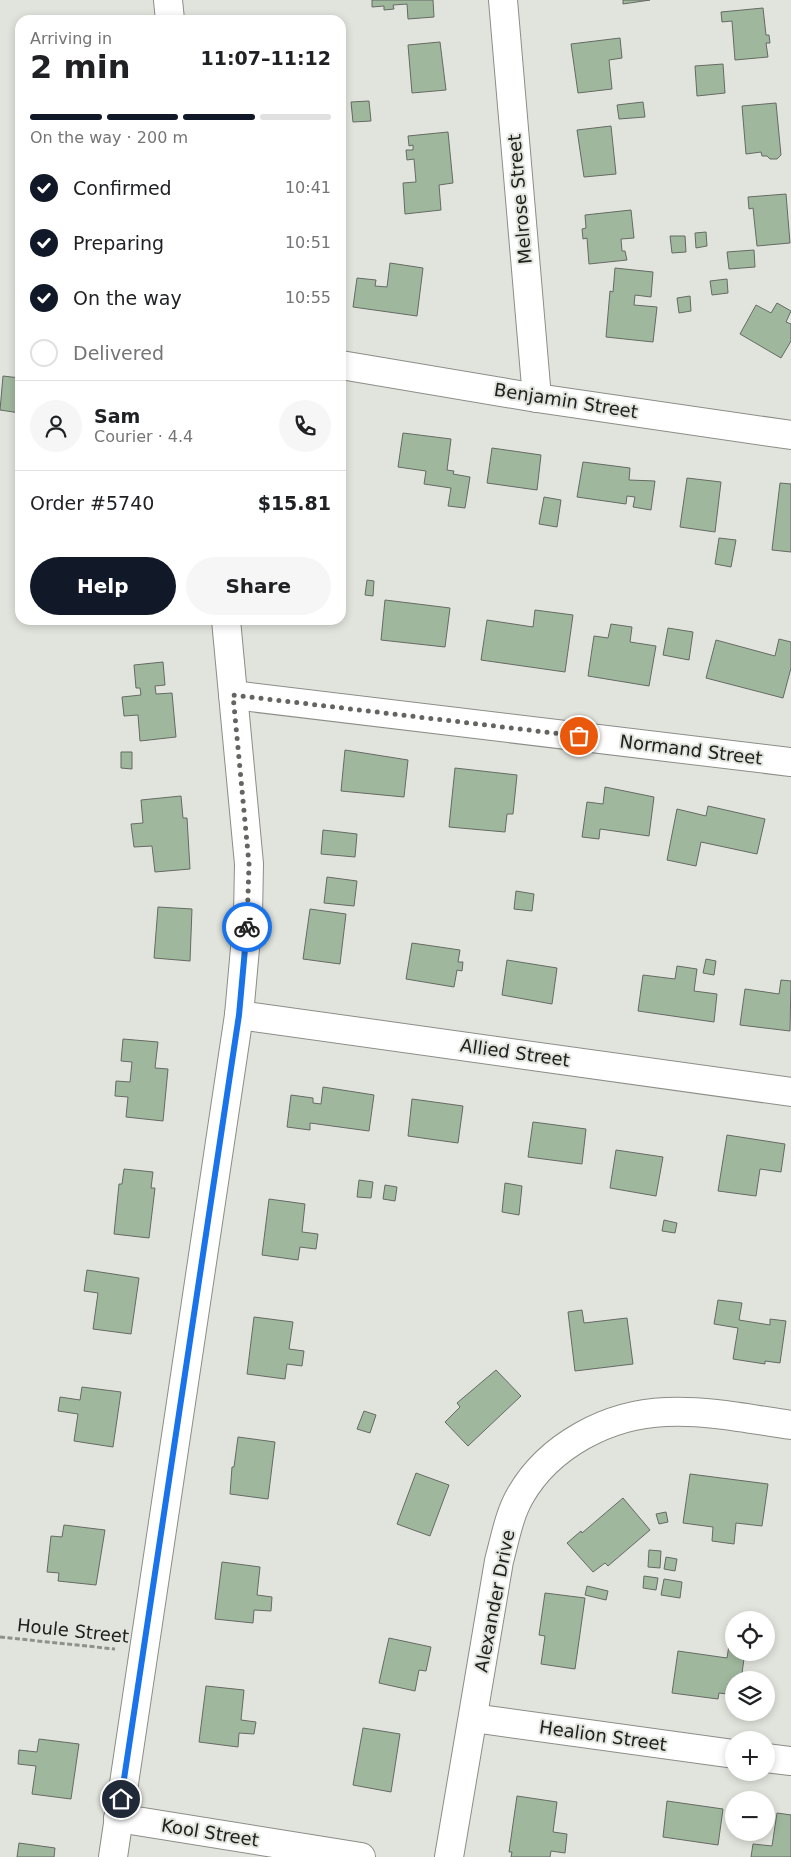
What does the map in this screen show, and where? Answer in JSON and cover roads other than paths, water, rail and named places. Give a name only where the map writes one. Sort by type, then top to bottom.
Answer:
[{"type":"street","points":[[168,0],[170,15]]},
{"type":"street","name":"Melrose Street","points":[[503,0],[537,398]]},
{"type":"street","name":"Benjamin Street","points":[[346,366],[537,398],[791,435]]},
{"type":"street","points":[[113,1857],[239,1015],[248,915],[249,864],[226,625]]},
{"type":"street","name":"Normand Street","points":[[233,695],[791,762]]},
{"type":"street","name":"Allied Street","points":[[239,1015],[791,1092]]},
{"type":"street","name":"Alexander Drive","points":[[449,1857],[501,1552],[520,1496],[540,1467],[568,1444],[600,1426],[633,1416],[666,1412],[700,1413],[791,1425]]},
{"type":"street","name":"Healion Street","points":[[473,1718],[725,1753]]},
{"type":"street","points":[[775,1759],[791,1762]]},
{"type":"street","name":"Kool Street","points":[[118,1818],[361,1857]]}]
